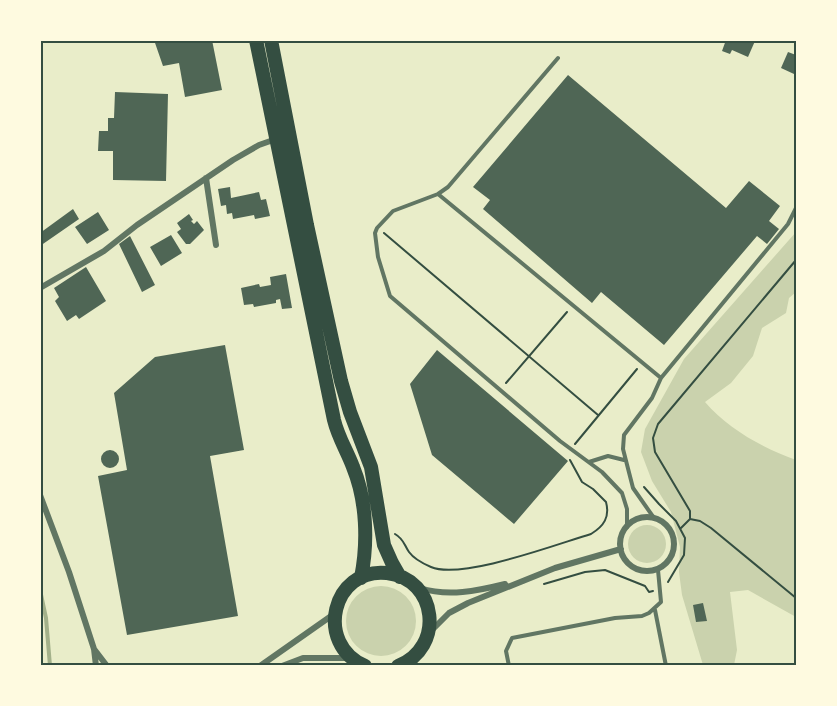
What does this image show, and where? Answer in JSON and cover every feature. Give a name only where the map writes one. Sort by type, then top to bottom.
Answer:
[{"type":"main road","points":[[256,40],[334,420],[338,436],[359,484],[365,529],[365,552],[361,578]]},
{"type":"main road","points":[[272,40],[307,225],[346,401],[374,478],[387,554],[400,577]]},
{"type":"main road","points":[[359,662],[344,650],[338,639],[334,626],[335,613],[344,592],[361,578],[387,573],[400,577],[416,587],[424,597],[429,609],[428,634],[421,649],[414,661],[398,666]]},
{"type":"street","points":[[40,288],[104,251],[137,225],[252,148],[276,139],[284,131],[286,116]]},
{"type":"street","points":[[276,139],[284,144],[297,206],[307,225]]},
{"type":"street","points":[[206,178],[216,245]]},
{"type":"street","points":[[40,495],[60,545],[94,649],[96,666]]},
{"type":"street","points":[[654,518],[669,527],[675,543],[670,559],[658,570],[650,572],[634,568],[623,557],[620,541],[627,527],[639,519],[654,518]]},
{"type":"street","points":[[428,634],[449,613],[468,603],[528,578],[621,549]]},
{"type":"street","points":[[416,587],[438,592],[463,592],[528,578]]},
{"type":"street","points":[[260,666],[335,613]]},
{"type":"street","points":[[94,649],[107,666]]},
{"type":"street","points":[[282,666],[303,658],[359,662]]},
{"type":"lane","points":[[558,58],[448,187],[438,194],[393,211],[377,228],[375,233],[378,257],[390,296],[500,391],[602,472],[622,493],[627,509],[627,527]]},
{"type":"lane","points":[[438,194],[661,378]]},
{"type":"lane","points":[[654,518],[633,488],[624,460],[624,435],[652,398],[661,378],[788,224],[796,208]]},
{"type":"lane","points":[[589,462],[608,456],[624,460]]},
{"type":"lane","points":[[508,666],[506,651],[512,638],[615,618],[642,616],[655,610],[661,603],[658,570]]},
{"type":"lane","points":[[655,610],[666,666]]},
{"type":"path","points":[[377,228],[598,415]]},
{"type":"path","points":[[681,528],[690,519],[690,512],[655,452],[653,438],[658,424],[796,260]]},
{"type":"path","points":[[500,391],[572,306]]},
{"type":"path","points":[[383,534],[394,534],[401,537],[410,553],[430,567],[444,571],[485,566],[591,534],[601,527],[607,518],[606,502],[582,482],[566,455],[642,362]]},
{"type":"path","points":[[541,585],[585,572],[605,570],[645,586],[650,592],[668,587],[668,580],[684,555],[685,538],[681,528],[642,483],[633,488]]},
{"type":"path","points":[[606,502],[622,493]]},
{"type":"path","points":[[690,519],[700,521],[711,528],[796,598]]},
{"type":"path","points":[[112,666],[116,663],[129,666]]},
{"type":"green space","points":[[796,232],[796,292],[789,298],[786,313],[762,328],[753,356],[731,383],[705,402],[724,421],[747,437],[796,460],[796,617],[748,590],[730,592],[737,650],[734,665],[703,665],[682,595],[679,572],[680,547],[671,512],[652,481],[641,452],[645,429],[684,359]]},
{"type":"green space","points":[[647,525],[661,530],[666,544],[661,558],[647,563],[633,558],[628,544],[633,530]]},
{"type":"green space","points":[[381,586],[394,589],[406,596],[413,608],[416,621],[413,634],[406,646],[394,653],[381,656],[368,653],[356,646],[349,634],[346,621],[349,608],[356,596],[368,589]]},
{"type":"building","points":[[154,40],[212,40],[222,90],[185,97],[179,63],[163,66]]},
{"type":"building","points":[[726,40],[755,41],[748,57],[732,50],[730,54],[722,51]]},
{"type":"building","points":[[788,52],[796,55],[796,78],[794,74],[781,68]]},
{"type":"building","points":[[568,75],[726,208],[749,181],[780,206],[769,221],[779,229],[767,244],[757,236],[664,345],[601,292],[592,303],[483,209],[490,200],[473,187]]},
{"type":"building","points":[[115,92],[168,94],[166,181],[113,180],[113,151],[98,151],[99,131],[108,131],[108,118],[114,118]]},
{"type":"building","points":[[230,187],[231,198],[259,192],[261,200],[266,199],[270,216],[255,219],[254,215],[233,219],[232,213],[227,214],[226,205],[221,206],[218,189]]},
{"type":"building","points":[[73,209],[79,219],[40,246],[40,233]]},
{"type":"building","points":[[98,212],[109,230],[87,244],[75,227]]},
{"type":"building","points":[[189,214],[193,220],[191,221],[194,224],[197,221],[204,230],[190,244],[186,244],[177,232],[181,229],[177,223]]},
{"type":"building","points":[[171,235],[182,253],[161,266],[150,247]]},
{"type":"building","points":[[130,236],[155,285],[142,292],[119,244]]},
{"type":"building","points":[[86,267],[106,301],[79,319],[76,315],[67,321],[55,301],[59,297],[54,288]]},
{"type":"building","points":[[286,274],[292,308],[282,309],[280,299],[276,300],[276,303],[254,307],[253,304],[244,305],[241,288],[259,284],[260,287],[271,285],[270,277]]},
{"type":"building","points":[[225,345],[244,450],[210,456],[238,616],[127,635],[98,476],[127,470],[114,393],[155,357]]},
{"type":"building","points":[[437,350],[568,461],[514,524],[432,455],[410,384]]},
{"type":"building","points":[[110,450],[116,453],[119,459],[116,465],[110,468],[104,465],[101,459],[104,453]]},
{"type":"building","points":[[703,603],[707,621],[696,622],[693,605]]},
{"type":"waterway","points":[[40,590],[46,618],[50,666]]}]
